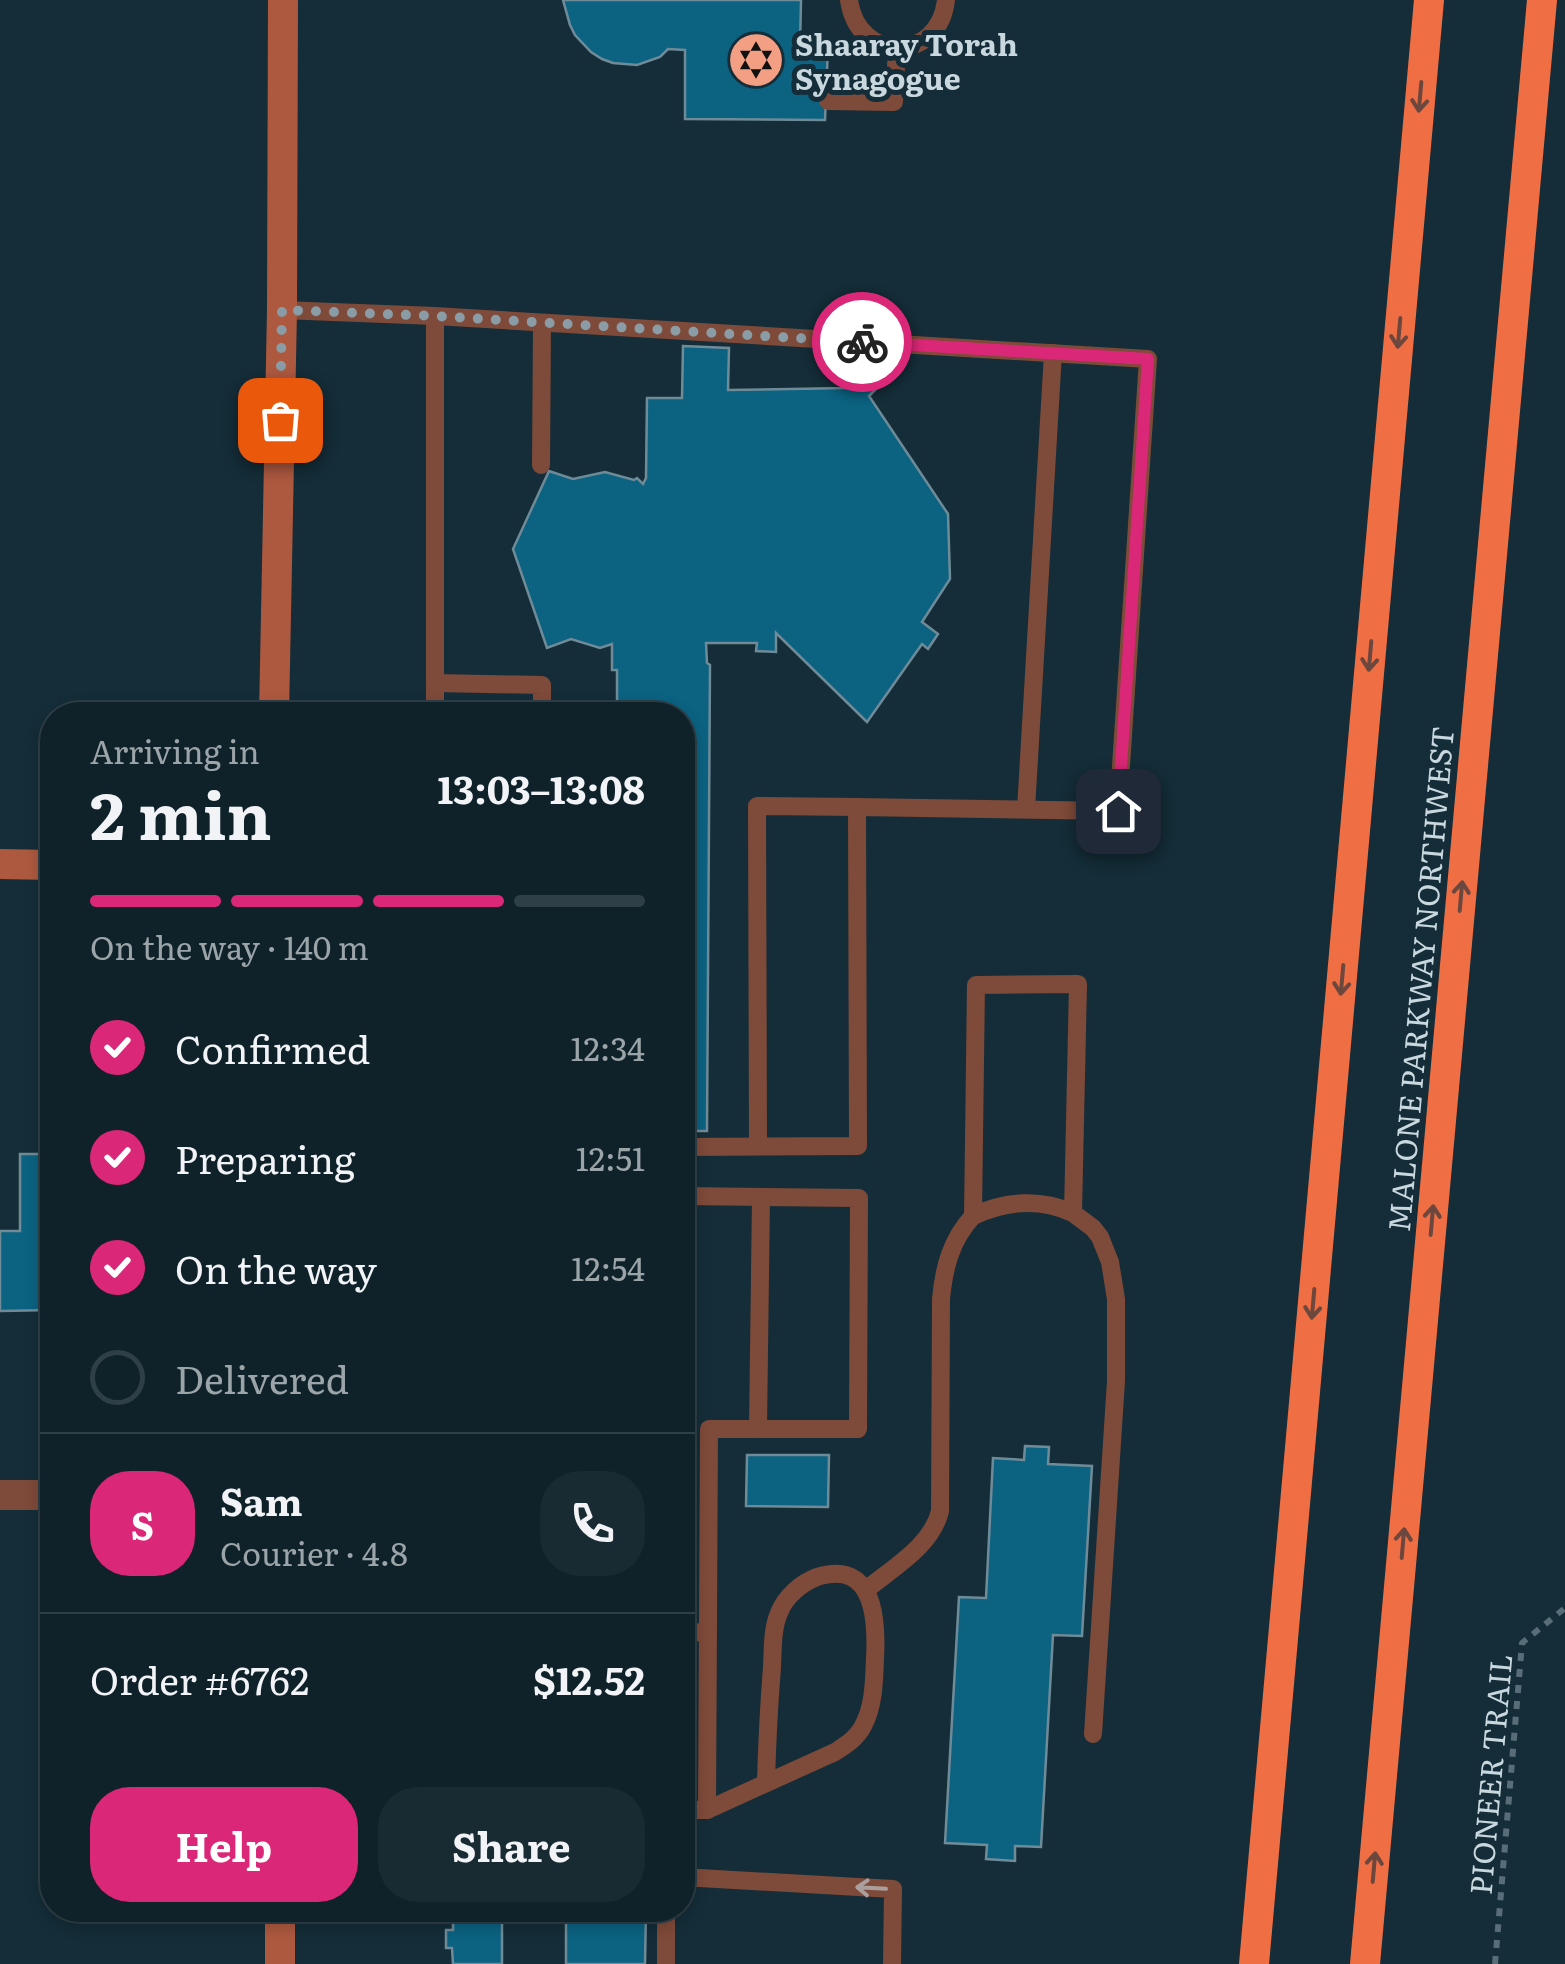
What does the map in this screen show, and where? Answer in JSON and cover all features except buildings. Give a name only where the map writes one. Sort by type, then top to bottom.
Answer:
[{"type":"highway","points":[[1254,1964],[1429,0]]},
{"type":"highway","name":"MALONE PARKWAY NORTHWEST","points":[[1365,1964],[1542,0]]},
{"type":"main road","points":[[274,702],[283,0]]},
{"type":"main road","points":[[0,864],[40,864]]},
{"type":"main road","points":[[280,1922],[280,1964]]},
{"type":"street","points":[[0,1495],[40,1495]]},
{"type":"lane","points":[[849,0],[854,20],[868,38],[896,49],[918,43],[936,29],[946,0]]},
{"type":"lane","points":[[828,101],[894,102],[896,49]]},
{"type":"lane","points":[[282,310],[1148,359],[1118,811],[757,806],[758,1146]]},
{"type":"lane","points":[[435,316],[435,702]]},
{"type":"lane","points":[[542,322],[542,465]]},
{"type":"lane","points":[[1026,810],[1053,353]]},
{"type":"lane","points":[[435,683],[542,684],[542,702]]},
{"type":"lane","points":[[695,1146],[858,1146],[856,807]]},
{"type":"lane","points":[[973,1216],[976,984],[1078,984],[1073,1213]]},
{"type":"lane","points":[[695,1196],[859,1198],[858,1428],[709,1429],[707,1810]]},
{"type":"lane","points":[[758,1429],[761,1197]]},
{"type":"lane","points":[[866,1590],[925,1541],[938,1520],[941,1299],[954,1242],[973,1216],[999,1207],[1028,1202],[1073,1213],[1100,1237],[1110,1262],[1116,1300],[1116,1381],[1093,1734]]},
{"type":"lane","points":[[695,1810],[707,1810],[835,1752],[852,1741],[862,1728],[873,1692],[874,1611],[866,1590],[847,1577],[813,1579],[793,1592],[780,1611],[772,1663],[766,1782]]},
{"type":"lane","points":[[695,1632],[708,1632]]},
{"type":"lane","points":[[695,1878],[893,1889],[892,1964]]},
{"type":"lane","points":[[666,1922],[666,1964],[686,1964]]},
{"type":"path","name":"PIONEER TRAIL","points":[[1495,1964],[1522,1643],[1565,1608]]},
{"type":"way so far","points":[[280,420],[282,310],[862,342]]},
{"type":"place","name":"Shaaray Torah Synagogue","points":[[756,60]]},
{"type":"route","points":[[862,342],[1148,359],[1118,811]]}]
